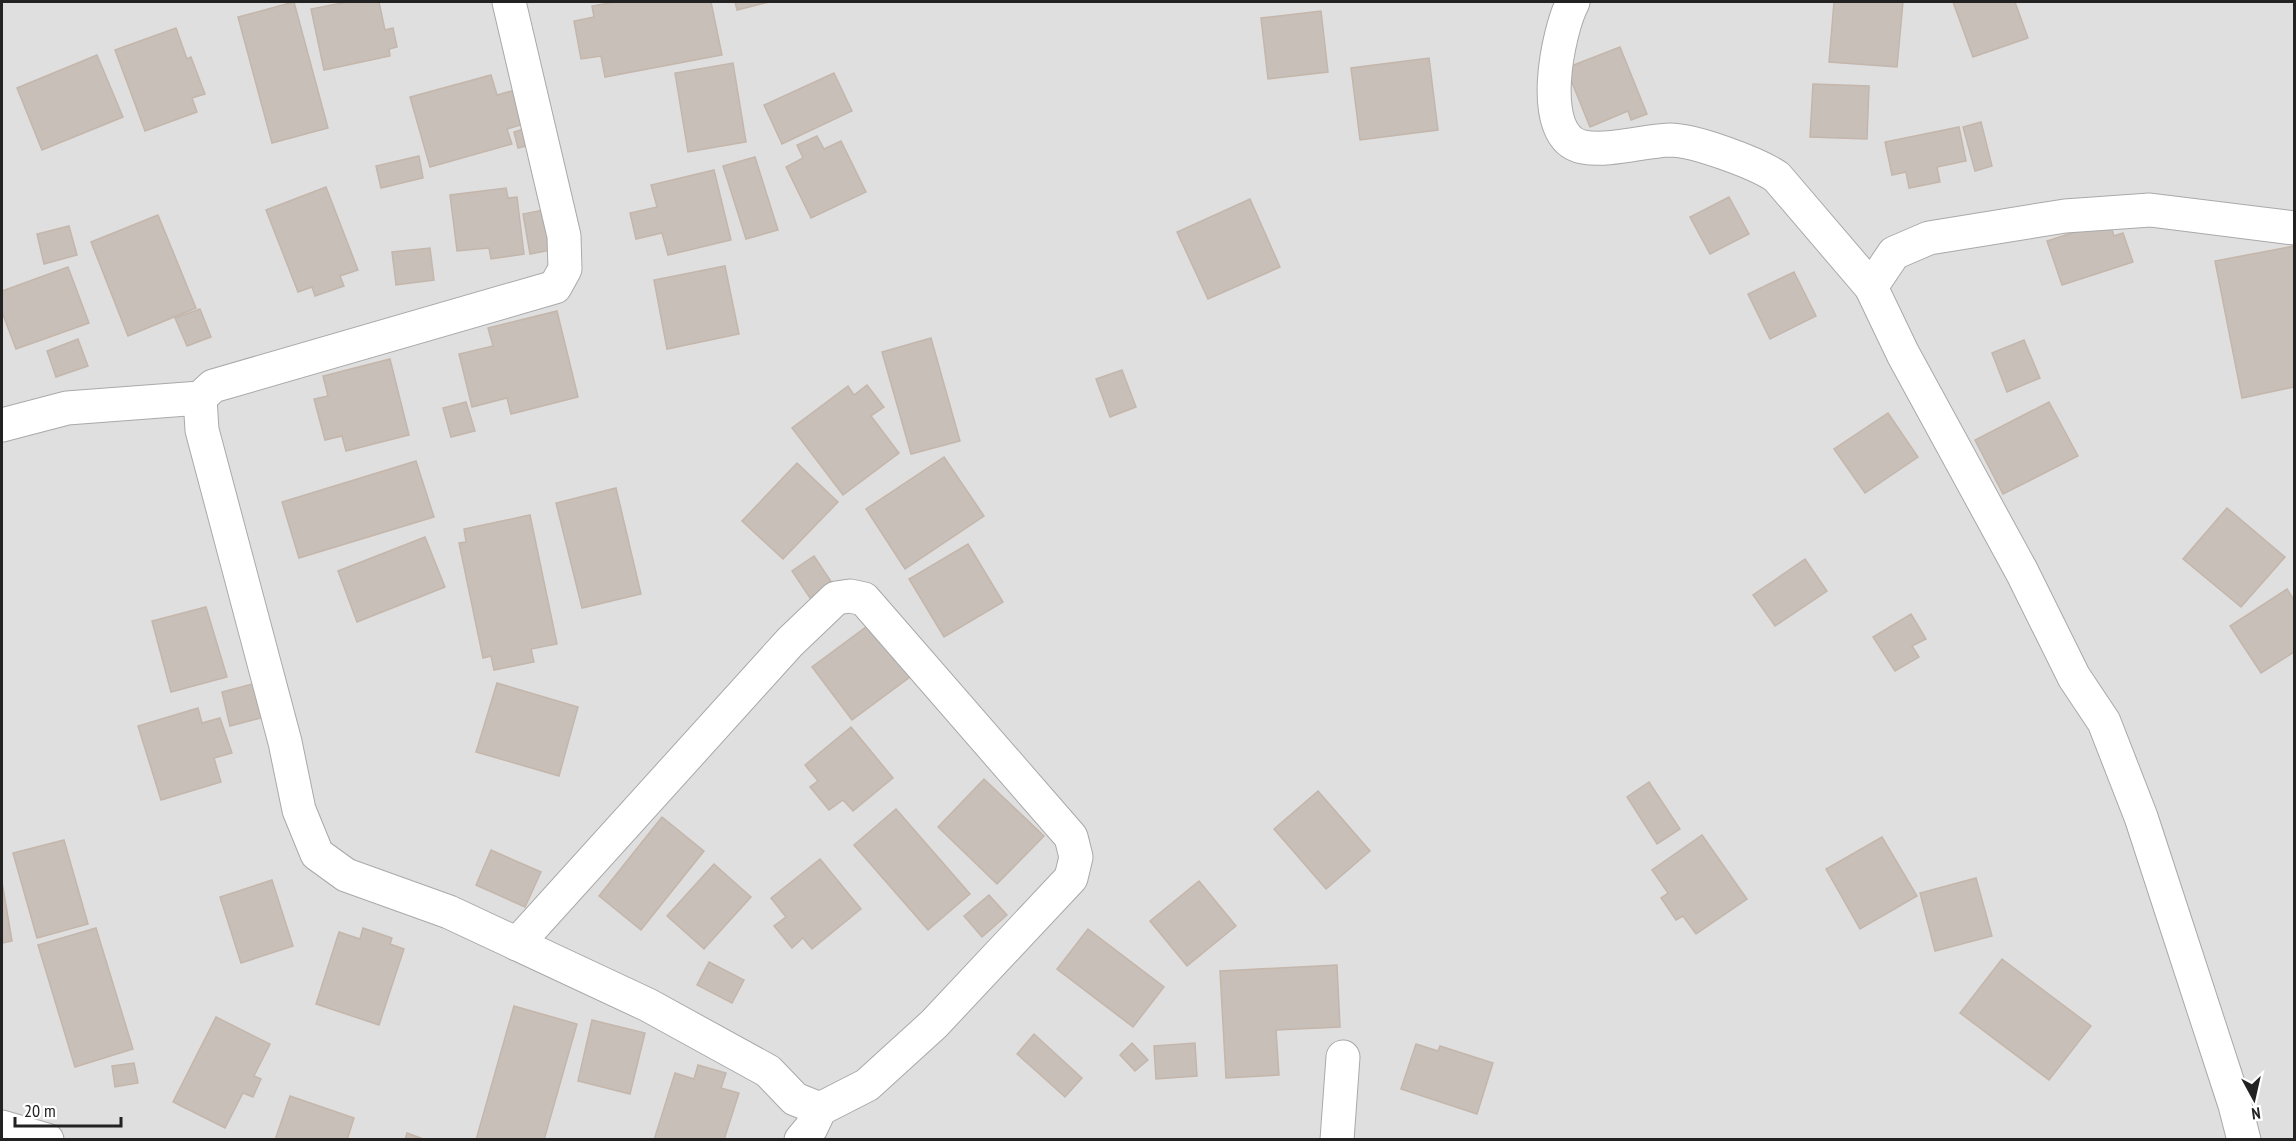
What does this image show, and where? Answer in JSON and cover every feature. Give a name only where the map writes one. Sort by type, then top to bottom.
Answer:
[{"type":"street","points":[[2,425],[67,408],[200,398],[213,386],[555,287],[565,269],[564,236],[508,2]]},
{"type":"street","points":[[1573,2],[1566,15],[1553,80],[1557,118],[1566,137],[1581,147],[1672,140],[1761,166],[1783,184],[1871,287],[1904,354],[2022,572],[2074,677],[2104,722],[2141,816],[2235,1105],[2244,1140]]},
{"type":"street","points":[[1871,287],[1894,253],[1929,238],[2065,216],[2150,210],[2295,228]]},
{"type":"street","points":[[200,398],[202,430],[285,742],[299,810],[317,854],[346,875],[449,912],[648,1005],[768,1071],[807,1104],[811,1128],[801,1140]]},
{"type":"street","points":[[517,944],[790,642],[836,598],[850,596],[864,599],[1071,837],[1076,857],[1071,878],[934,1024],[867,1085],[807,1104],[789,1140]]},
{"type":"street","points":[[1337,1140],[1343,1056]]},
{"type":"street","points":[[2,1127],[47,1140]]},
{"type":"shaded area","points":[[2,2],[2294,2],[2294,1139],[2,1139]]},
{"type":"building","points":[[294,2],[328,128],[272,143],[238,17]]},
{"type":"building","points":[[347,2],[379,2],[385,30],[393,28],[397,47],[389,49],[390,56],[324,70],[311,9]]},
{"type":"building","points":[[615,2],[711,2],[722,55],[605,77],[601,56],[581,59],[574,21],[594,17],[592,6]]},
{"type":"building","points":[[735,2],[769,2],[737,10]]},
{"type":"building","points":[[1834,2],[1903,2],[1897,67],[1829,62]]},
{"type":"building","points":[[1953,2],[2015,2],[2028,38],[1973,57]]},
{"type":"building","points":[[1321,11],[1328,72],[1268,79],[1261,18]]},
{"type":"building","points":[[176,28],[187,59],[191,57],[205,94],[192,98],[197,112],[145,131],[115,50]]},
{"type":"building","points":[[1620,47],[1647,114],[1631,120],[1628,111],[1590,127],[1566,68]]},
{"type":"building","points":[[97,55],[123,117],[42,150],[17,88]]},
{"type":"building","points":[[1429,58],[1438,130],[1360,140],[1351,68]]},
{"type":"building","points":[[733,63],[746,142],[688,152],[675,73]]},
{"type":"building","points":[[834,73],[852,111],[782,144],[764,105]]},
{"type":"building","points":[[491,75],[497,95],[515,90],[524,124],[507,129],[512,144],[430,167],[410,97]]},
{"type":"building","points":[[1813,84],[1869,86],[1867,139],[1810,137]]},
{"type":"building","points":[[1981,122],[1992,166],[1975,171],[1963,127]]},
{"type":"building","points":[[530,127],[534,144],[518,148],[514,132]]},
{"type":"building","points":[[1959,127],[1966,161],[1937,167],[1940,182],[1909,188],[1906,172],[1892,175],[1885,142]]},
{"type":"building","points":[[817,136],[824,149],[841,141],[866,192],[811,218],[786,167],[803,158],[797,145]]},
{"type":"building","points":[[419,156],[423,178],[381,188],[376,166]]},
{"type":"building","points":[[755,157],[778,230],[746,239],[723,166]]},
{"type":"building","points":[[714,170],[731,240],[668,255],[662,233],[636,239],[630,213],[657,207],[651,185]]},
{"type":"building","points":[[326,187],[358,270],[340,276],[344,286],[315,296],[312,287],[298,292],[266,210]]},
{"type":"building","points":[[506,188],[508,198],[517,197],[524,254],[491,259],[489,248],[457,251],[450,195]]},
{"type":"building","points":[[1729,197],[1749,234],[1710,254],[1690,217]]},
{"type":"building","points":[[1250,199],[1280,267],[1208,299],[1177,232]]},
{"type":"building","points":[[549,209],[556,249],[530,254],[523,214]]},
{"type":"building","points":[[158,215],[196,308],[128,336],[91,242]]},
{"type":"building","points":[[2109,221],[2114,236],[2123,233],[2133,262],[2062,285],[2047,241]]},
{"type":"building","points":[[69,226],[77,255],[44,264],[37,234]]},
{"type":"building","points":[[2294,246],[2294,387],[2242,398],[2215,261]]},
{"type":"building","points":[[430,248],[434,280],[396,285],[392,252]]},
{"type":"building","points":[[725,266],[739,334],[667,349],[654,280]]},
{"type":"building","points":[[68,267],[89,323],[16,349],[2,312],[2,291]]},
{"type":"building","points":[[1794,272],[1816,316],[1770,339],[1748,294]]},
{"type":"building","points":[[200,309],[211,337],[187,346],[175,318]]},
{"type":"building","points":[[557,311],[578,397],[511,414],[507,398],[472,407],[459,354],[493,346],[488,328]]},
{"type":"building","points":[[931,338],[960,441],[911,454],[882,352]]},
{"type":"building","points":[[78,339],[88,366],[56,377],[47,351]]},
{"type":"building","points":[[2024,340],[2040,378],[2007,392],[1992,353]]},
{"type":"building","points":[[390,359],[409,435],[346,451],[342,436],[325,440],[314,399],[328,396],[323,376]]},
{"type":"building","points":[[1122,370],[1136,407],[1110,417],[1096,379]]},
{"type":"building","points":[[867,385],[884,407],[871,416],[899,453],[843,495],[792,428],[848,386],[854,395]]},
{"type":"building","points":[[466,402],[475,431],[451,437],[443,408]]},
{"type":"building","points":[[2049,402],[2078,456],[2003,494],[1975,440]]},
{"type":"building","points":[[1888,413],[1918,457],[1865,493],[1834,449]]},
{"type":"building","points":[[944,457],[984,516],[905,569],[866,509]]},
{"type":"building","points":[[416,461],[434,517],[299,558],[282,502]]},
{"type":"building","points":[[797,463],[838,502],[783,559],[742,521]]},
{"type":"building","points":[[616,488],[641,594],[582,608],[556,503]]},
{"type":"building","points":[[2227,508],[2285,557],[2241,607],[2183,559]]},
{"type":"building","points":[[530,515],[557,644],[531,649],[534,662],[494,670],[491,656],[483,658],[459,543],[466,542],[464,529]]},
{"type":"building","points":[[425,537],[445,587],[357,622],[338,571]]},
{"type":"building","points":[[968,544],[1003,602],[944,637],[909,579]]},
{"type":"building","points":[[814,556],[832,583],[810,598],[792,571]]},
{"type":"building","points":[[1805,559],[1827,591],[1775,626],[1753,595]]},
{"type":"building","points":[[2287,589],[2294,600],[2294,652],[2261,673],[2230,626]]},
{"type":"building","points":[[206,607],[227,677],[171,692],[152,621]]},
{"type":"building","points":[[1911,614],[1926,639],[1912,646],[1919,657],[1895,671],[1873,637]]},
{"type":"building","points":[[874,621],[914,674],[852,720],[812,667]]},
{"type":"building","points":[[256,683],[265,717],[230,726],[222,692]]},
{"type":"building","points":[[497,683],[578,707],[559,776],[476,752]]},
{"type":"building","points":[[198,708],[202,723],[220,718],[232,753],[214,758],[221,782],[161,800],[138,726]]},
{"type":"building","points":[[851,727],[893,778],[853,811],[843,800],[829,810],[810,787],[818,781],[805,765]]},
{"type":"building","points":[[984,779],[1044,836],[997,884],[938,827]]},
{"type":"building","points":[[1649,782],[1680,829],[1657,844],[1627,797]]},
{"type":"building","points":[[1318,791],[1370,851],[1326,889],[1274,829]]},
{"type":"building","points":[[896,809],[970,894],[928,930],[854,845]]},
{"type":"building","points":[[662,817],[704,851],[641,930],[599,896]]},
{"type":"building","points":[[1702,835],[1747,899],[1696,934],[1683,916],[1676,920],[1661,898],[1668,893],[1652,870]]},
{"type":"building","points":[[1882,837],[1917,896],[1860,929],[1826,869]]},
{"type":"building","points":[[64,840],[88,924],[37,938],[13,853]]},
{"type":"building","points":[[491,850],[541,872],[525,907],[476,885]]},
{"type":"building","points":[[820,859],[861,909],[812,949],[803,938],[792,948],[774,926],[786,917],[771,898]]},
{"type":"building","points":[[714,864],[751,897],[704,949],[667,916]]},
{"type":"building","points":[[1976,878],[1992,936],[1935,951],[1920,893]]},
{"type":"building","points":[[272,880],[293,946],[241,963],[220,897]]},
{"type":"building","points":[[1199,881],[1236,926],[1187,966],[1150,921]]},
{"type":"building","points":[[2,882],[12,941],[2,943]]},
{"type":"building","points":[[989,895],[1007,915],[982,937],[964,916]]},
{"type":"building","points":[[96,928],[133,1049],[75,1067],[38,945]]},
{"type":"building","points":[[363,928],[392,938],[390,944],[404,949],[379,1025],[316,1004],[339,932],[360,939]]},
{"type":"building","points":[[1088,929],[1164,987],[1133,1027],[1057,969]]},
{"type":"building","points":[[2002,959],[2091,1026],[2049,1080],[1960,1013]]},
{"type":"building","points":[[709,962],[744,980],[732,1003],[697,985]]},
{"type":"building","points":[[1337,965],[1340,1027],[1276,1030],[1279,1075],[1226,1078],[1220,971]]},
{"type":"building","points":[[514,1006],[577,1024],[544,1140],[476,1140]]},
{"type":"building","points":[[216,1017],[270,1044],[254,1076],[261,1079],[253,1097],[243,1093],[225,1128],[173,1102]]},
{"type":"building","points":[[592,1020],[645,1033],[630,1094],[578,1081]]},
{"type":"building","points":[[1034,1034],[1082,1078],[1065,1097],[1017,1054]]},
{"type":"building","points":[[1132,1043],[1148,1060],[1135,1071],[1120,1055]]},
{"type":"building","points":[[1195,1043],[1197,1076],[1156,1079],[1154,1046]]},
{"type":"building","points":[[1416,1044],[1438,1051],[1440,1046],[1493,1063],[1477,1114],[1401,1089]]},
{"type":"building","points":[[134,1063],[138,1083],[115,1087],[112,1066]]},
{"type":"building","points":[[698,1065],[726,1073],[721,1088],[739,1093],[724,1140],[654,1140],[675,1073],[694,1079]]},
{"type":"building","points":[[290,1096],[354,1118],[347,1140],[275,1140]]},
{"type":"building","points":[[407,1133],[426,1140],[405,1140]]}]
